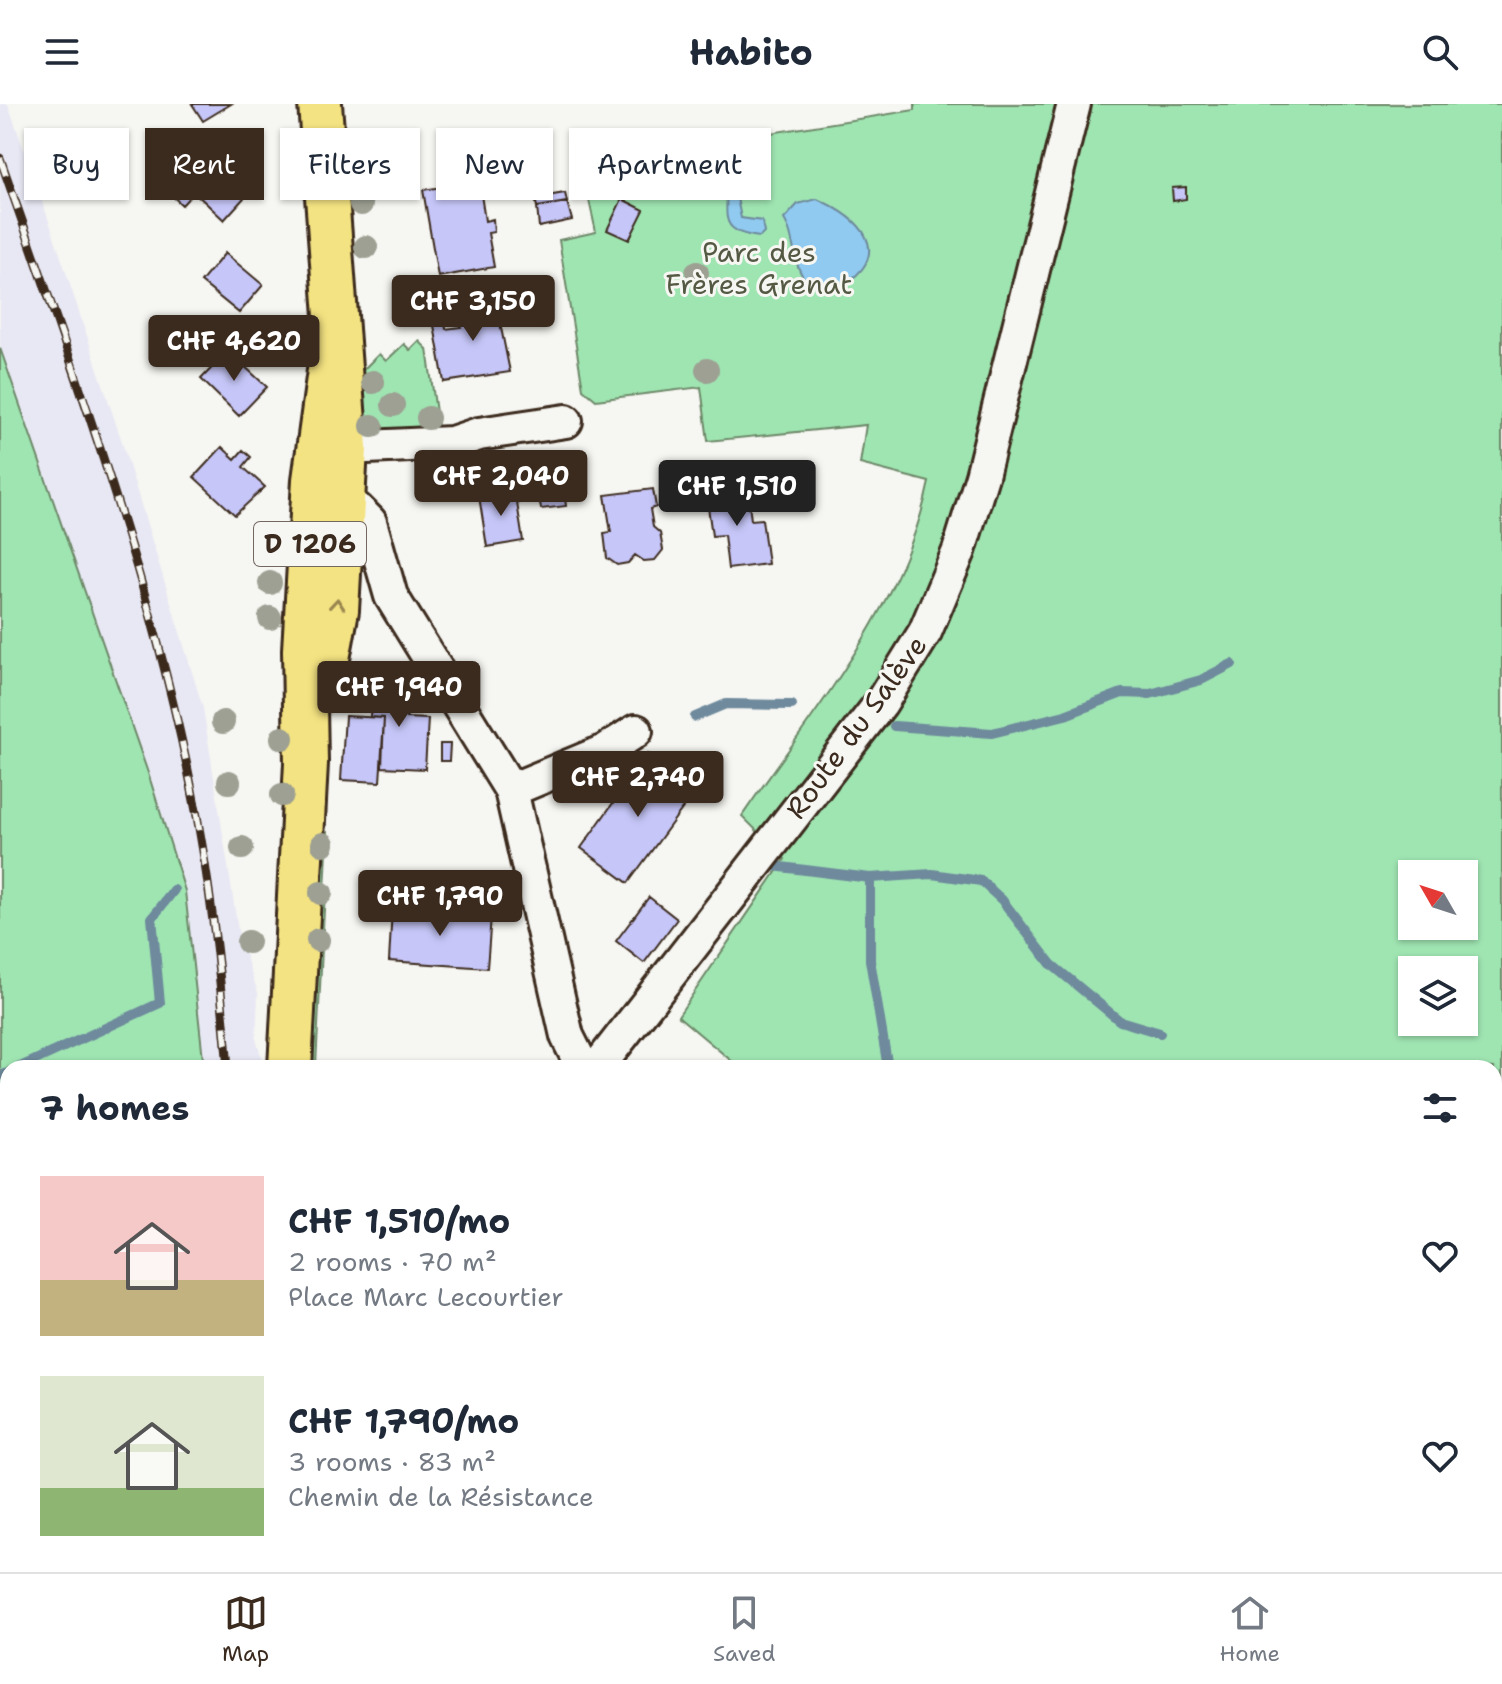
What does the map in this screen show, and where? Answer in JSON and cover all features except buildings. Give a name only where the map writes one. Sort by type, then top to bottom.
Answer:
[{"type":"main road","name":"D 1206","points":[[290,1060],[306,763],[305,627],[332,449],[335,327],[330,201],[320,104]]},
{"type":"main road","name":"D 1206","points":[[306,763],[337,610],[342,507],[332,449]]},
{"type":"street","name":"Route du Salève","points":[[603,1060],[881,703],[925,632],[959,551],[982,476],[1074,104]]},
{"type":"street","points":[[332,449],[452,443],[479,434],[566,421]]},
{"type":"street","points":[[342,507],[358,510],[370,522],[391,596],[511,790],[567,1036],[579,1060]]},
{"type":"street","points":[[511,790],[605,751],[636,731]]},
{"type":"shaded area","points":[[0,104],[8,104],[24,150],[24,200],[42,200],[51,227],[121,439],[203,708],[239,936],[258,993],[256,1039],[263,1060],[203,1060],[185,891],[148,773],[0,348]]},
{"type":"green space","name":"Parc des Frères Grenat","points":[[915,104],[1502,104],[1502,1060],[730,1060],[678,1016],[785,859],[742,816],[825,698],[877,615],[917,528],[929,482],[860,464],[866,425],[708,441],[701,387],[596,400],[583,389],[559,240],[596,232],[589,200],[771,200],[771,133],[915,110]]},
{"type":"green space","points":[[419,341],[427,349],[439,433],[365,437],[360,373],[379,354],[386,361],[404,344],[410,350]]},
{"type":"green space","points":[[0,348],[148,773],[185,891],[203,1060],[0,1060]]},
{"type":"green space","points":[[320,832],[328,832],[316,1060],[307,1060]]},
{"type":"water","points":[[817,199],[849,218],[866,236],[869,254],[862,269],[849,280],[833,286],[817,286],[804,278],[784,219],[798,204]]},
{"type":"water","points":[[726,200],[737,200],[741,218],[762,221],[764,233],[760,237],[744,234],[734,229],[727,216]]},
{"type":"waterway","points":[[894,726],[992,733],[1065,715],[1122,693],[1150,694],[1201,680],[1232,664]]},
{"type":"waterway","points":[[695,717],[726,704],[792,705]]},
{"type":"waterway","points":[[773,866],[870,878],[870,960],[887,1060]]},
{"type":"waterway","points":[[870,878],[932,874],[981,881],[1002,900],[1051,964],[1120,1021],[1160,1033]]},
{"type":"waterway","points":[[35,1060],[160,1003],[152,918],[174,890]]},
{"type":"railway","points":[[0,158],[106,468],[153,625],[191,785],[204,855],[227,1060]]}]
